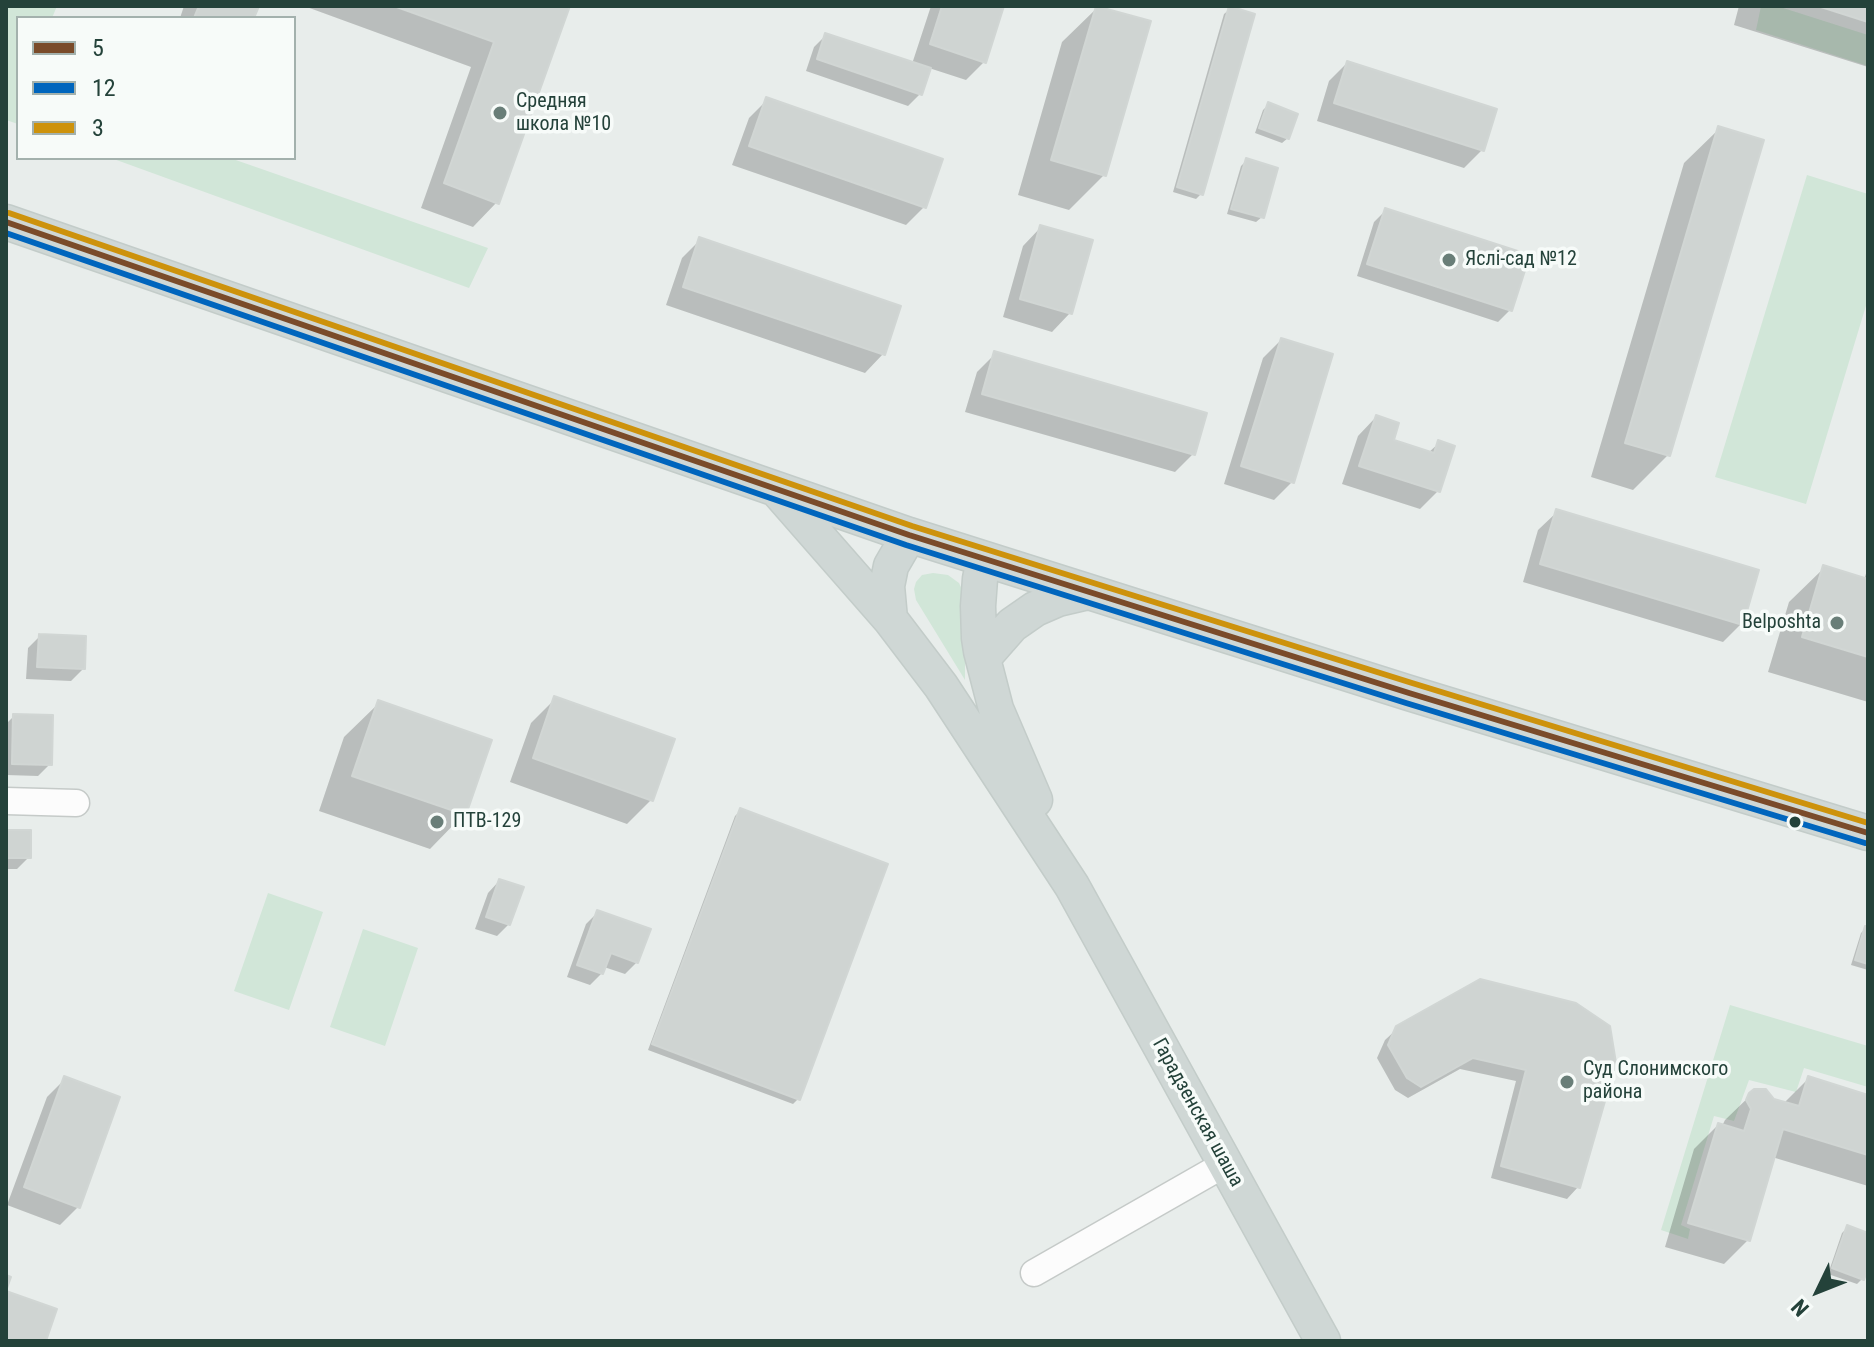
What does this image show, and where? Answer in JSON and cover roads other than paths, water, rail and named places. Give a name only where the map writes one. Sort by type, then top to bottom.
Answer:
[{"type":"main road","points":[[6,222],[909,535],[1868,833]]},
{"type":"main road","name":"Гарадзенская шаша","points":[[778,491],[890,619],[941,686],[1072,886],[1323,1341]]},
{"type":"main road","points":[[890,619],[887,586],[891,566],[909,535]]},
{"type":"main road","name":"Гарадзенская шаша","points":[[984,559],[978,606],[979,638],[996,709],[1072,886]]},
{"type":"main road","points":[[983,658],[1012,625],[1035,609],[1058,599],[1088,592]]},
{"type":"street","points":[[6,801],[76,803]]},
{"type":"street","points":[[1034,1273],[1225,1164]]},
{"type":"place","name":"Средняя школа №10","points":[[500,113]]},
{"type":"place","name":"Яслі-сад №12","points":[[1449,260]]},
{"type":"place","name":"Belposhta","points":[[1837,623]]},
{"type":"place","name":"ПТВ-129","points":[[437,822]]},
{"type":"place","name":"Суд Слонимского района","points":[[1567,1082]]}]
